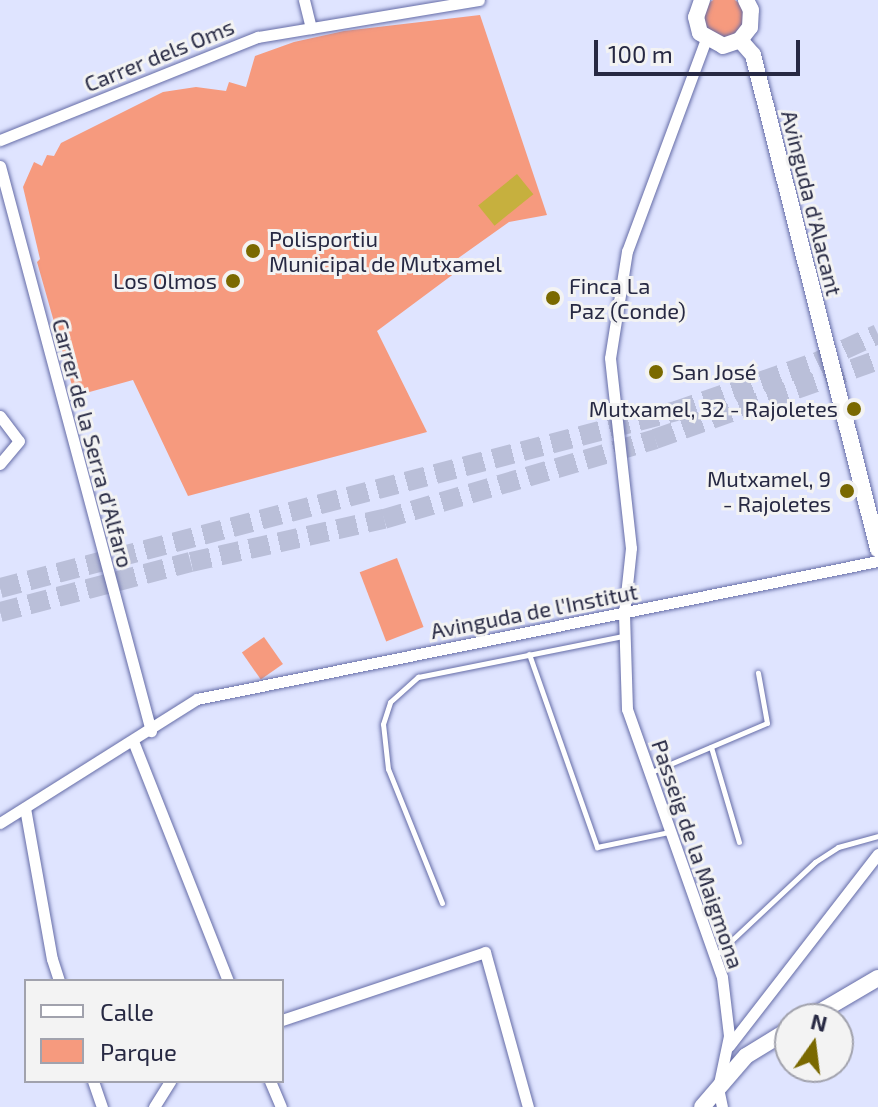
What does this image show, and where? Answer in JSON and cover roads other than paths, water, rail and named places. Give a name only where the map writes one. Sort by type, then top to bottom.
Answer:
[{"type":"street","points":[[304,0],[311,28]]},
{"type":"street","name":"Carrer dels Oms","points":[[0,140],[258,37],[479,0]]},
{"type":"street","points":[[700,1],[696,17],[706,39],[723,46],[740,40],[752,19],[746,0]]},
{"type":"street","name":"Passeig de la Maigmona","points":[[706,39],[627,251],[610,358],[631,548],[624,614],[627,709],[716,955],[729,1036],[718,1088],[722,1107]]},
{"type":"street","name":"Avinguda d'Alacant","points":[[740,40],[753,55],[878,549]]},
{"type":"street","name":"Carrer de la Serra d'Alfaro","points":[[0,166],[151,731]]},
{"type":"street","points":[[0,416],[19,441],[0,464]]},
{"type":"street","name":"Avinguda de l'Institut","points":[[151,731],[197,699],[878,561]]},
{"type":"street","points":[[0,823],[151,731]]},
{"type":"street","points":[[133,741],[227,979]]},
{"type":"street","points":[[25,808],[52,959],[58,979]]},
{"type":"street","points":[[726,1050],[878,854]]},
{"type":"street","points":[[284,1019],[485,952],[528,1107]]},
{"type":"street","points":[[835,1003],[878,978]]},
{"type":"street","points":[[702,1107],[746,1056],[774,1039]]},
{"type":"street","points":[[94,1083],[102,1107]]},
{"type":"street","points":[[154,1107],[169,1083]]},
{"type":"street","points":[[271,1083],[281,1107]]},
{"type":"lane","points":[[442,903],[388,769],[383,724],[390,702],[418,677],[624,636]]},
{"type":"lane","points":[[529,654],[597,847],[670,832]]},
{"type":"lane","points":[[648,774],[767,723],[758,673]]},
{"type":"lane","points":[[711,747],[739,842]]},
{"type":"lane","points":[[716,955],[815,862],[838,847],[878,836]]},
{"type":"tunnel","points":[[0,588],[676,411],[817,362],[878,334]]},
{"type":"tunnel","points":[[0,612],[191,562],[384,519],[655,439],[878,360]]},
{"type":"place","name":"Polisportiu Municipal de Mutxamel","points":[[253,251]]},
{"type":"place","name":"Los Olmos","points":[[233,281]]},
{"type":"place","name":"Finca La Paz (Conde)","points":[[553,298]]},
{"type":"place","name":"San José","points":[[656,372]]},
{"type":"place","name":"Mutxamel, 32 - Rajoletes","points":[[854,409]]},
{"type":"place","name":"Mutxamel, 9 - Rajoletes","points":[[847,491]]}]
